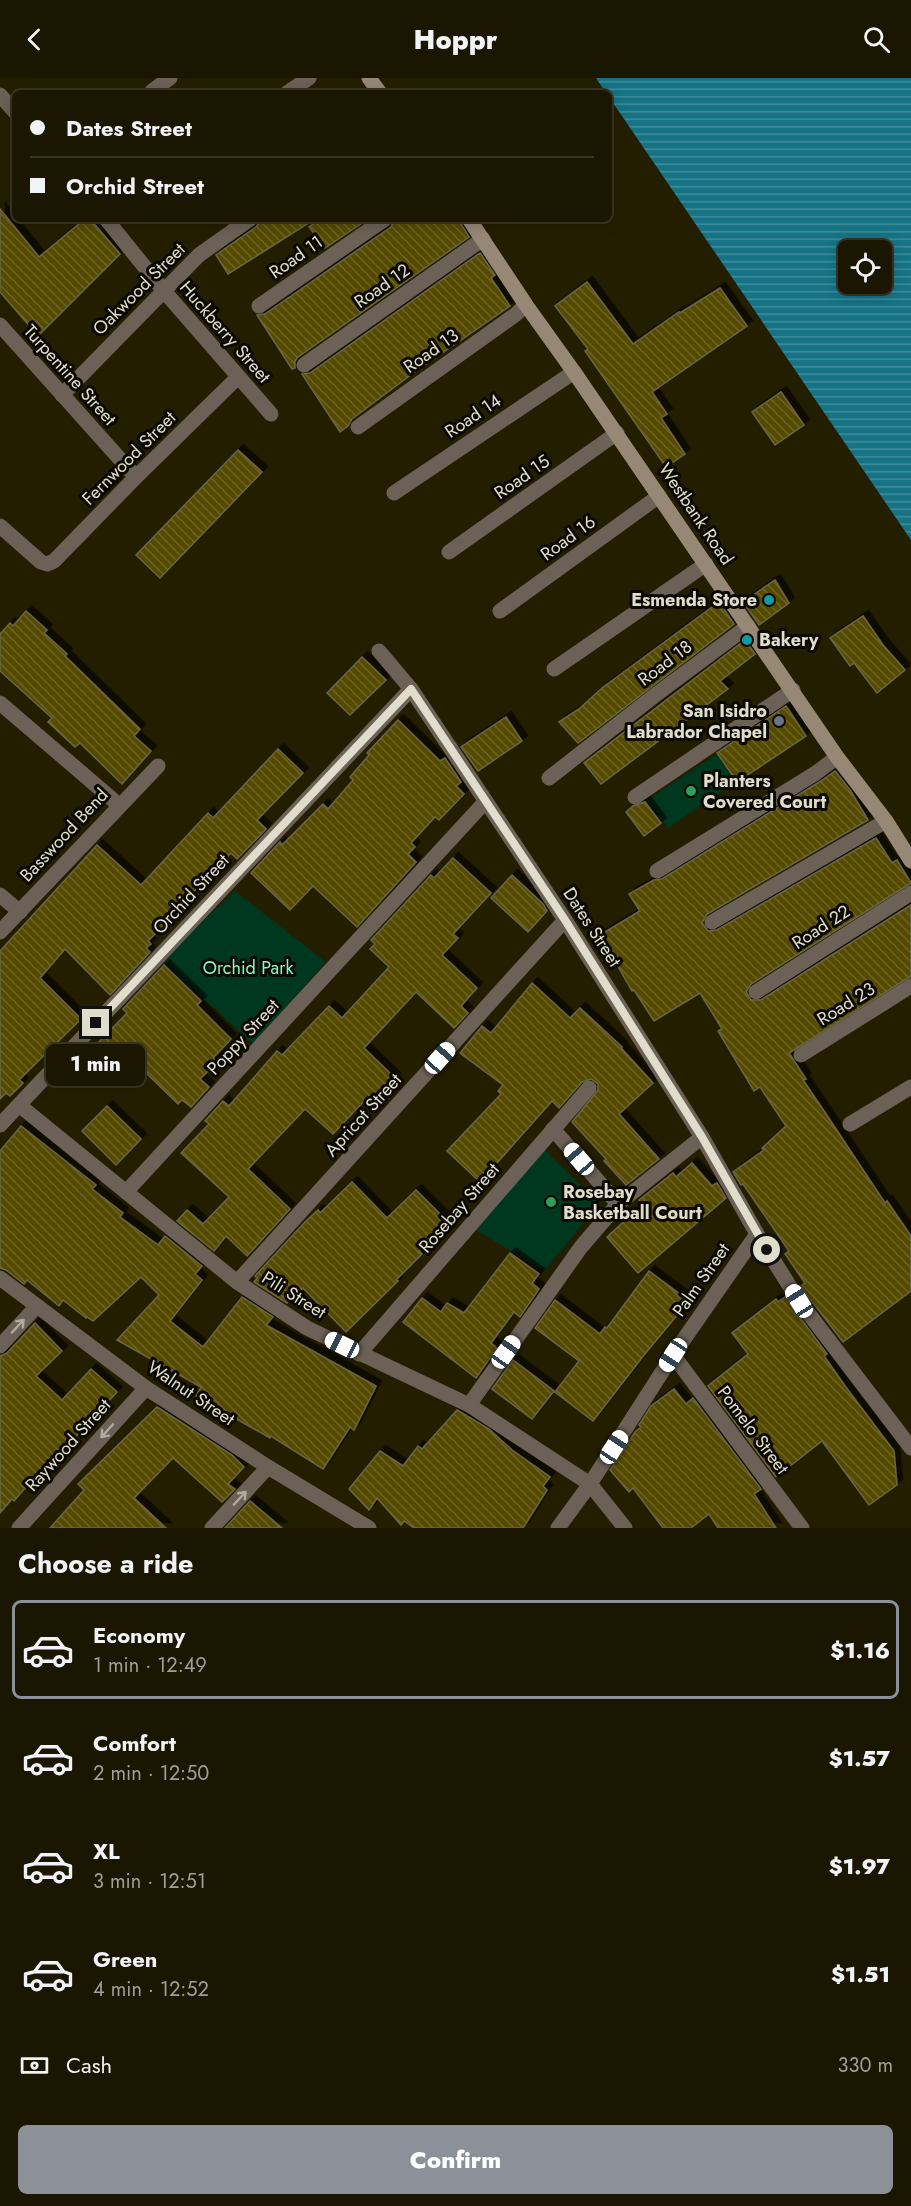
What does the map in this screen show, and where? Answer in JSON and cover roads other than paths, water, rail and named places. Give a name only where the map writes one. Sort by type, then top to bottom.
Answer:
[{"type":"street","points":[[153,90],[170,78]]},
{"type":"street","points":[[291,90],[309,78]]},
{"type":"street","points":[[0,95],[12,109]]},
{"type":"street","name":"Huckberry Street","points":[[108,222],[164,291],[271,414]]},
{"type":"street","name":"Oakwood Street","points":[[62,395],[199,255],[246,222]]},
{"type":"street","name":"Road 11","points":[[259,306],[381,222]]},
{"type":"street","name":"Westbank Road","points":[[471,222],[837,757],[886,821],[911,861]]},
{"type":"street","name":"Road 12","points":[[304,365],[483,239]]},
{"type":"street","name":"Road 13","points":[[358,427],[526,305]]},
{"type":"street","name":"Turpentine Street","points":[[0,325],[136,477]]},
{"type":"street","name":"Road 14","points":[[394,493],[574,372]]},
{"type":"street","name":"Fernwood Street","points":[[0,525],[41,562],[47,564],[54,561],[238,377]]},
{"type":"street","name":"Road 15","points":[[449,552],[617,433]]},
{"type":"street","name":"Road 16","points":[[500,611],[659,496]]},
{"type":"street","points":[[554,669],[706,564]]},
{"type":"street","name":"Road 18","points":[[549,778],[670,683],[748,626]]},
{"type":"street","name":"Dates Street","points":[[379,651],[411,689],[565,920],[702,1137],[757,1234],[799,1301],[911,1448]]},
{"type":"street","name":"Orchid Street","points":[[0,1125],[411,689]]},
{"type":"street","points":[[635,797],[793,690]]},
{"type":"street","points":[[0,703],[119,805]]},
{"type":"street","points":[[657,871],[816,773],[837,757]]},
{"type":"street","name":"Basswood Bend","points":[[0,932],[158,766]]},
{"type":"street","name":"Poppy Street","points":[[126,1192],[485,802]]},
{"type":"street","points":[[712,922],[886,821]]},
{"type":"street","name":"Road 22","points":[[756,992],[909,894]]},
{"type":"street","points":[[0,895],[20,912]]},
{"type":"street","name":"Apricot Street","points":[[237,1282],[565,920]]},
{"type":"street","name":"Road 23","points":[[801,1055],[911,986]]},
{"type":"street","points":[[850,1124],[911,1087]]},
{"type":"street","name":"Rosebay Street","points":[[359,1354],[589,1088]]},
{"type":"street","name":"Pili Street","points":[[19,1105],[237,1282],[307,1328],[469,1405],[590,1484],[625,1528]]},
{"type":"street","points":[[553,1128],[618,1204]]},
{"type":"street","points":[[469,1405],[581,1247],[618,1204],[702,1137]]},
{"type":"street","name":"Palm Street","points":[[558,1528],[590,1484],[673,1355],[757,1234]]},
{"type":"street","name":"Walnut Street","points":[[0,1278],[146,1388],[268,1467],[369,1528]]},
{"type":"street","points":[[0,1346],[37,1306]]},
{"type":"street","name":"Pomelo Street","points":[[673,1355],[802,1528]]},
{"type":"street","name":"Raywood Street","points":[[19,1528],[146,1388]]},
{"type":"street","points":[[212,1528],[268,1467]]},
{"type":"water","points":[[596,78],[911,78],[911,540],[612,101],[612,90],[604,90]]},
{"type":"place","name":"Esmenda Store","points":[[769,600]]},
{"type":"place","name":"Bakery","points":[[747,640]]},
{"type":"place","name":"San Isidro Labrador Chapel","points":[[779,721]]},
{"type":"place","name":"Planters Covered Court","points":[[691,791]]},
{"type":"place","name":"Rosebay Basketball Court","points":[[551,1202]]},
{"type":"park label","name":"Orchid Park","points":[[248,968]]}]
